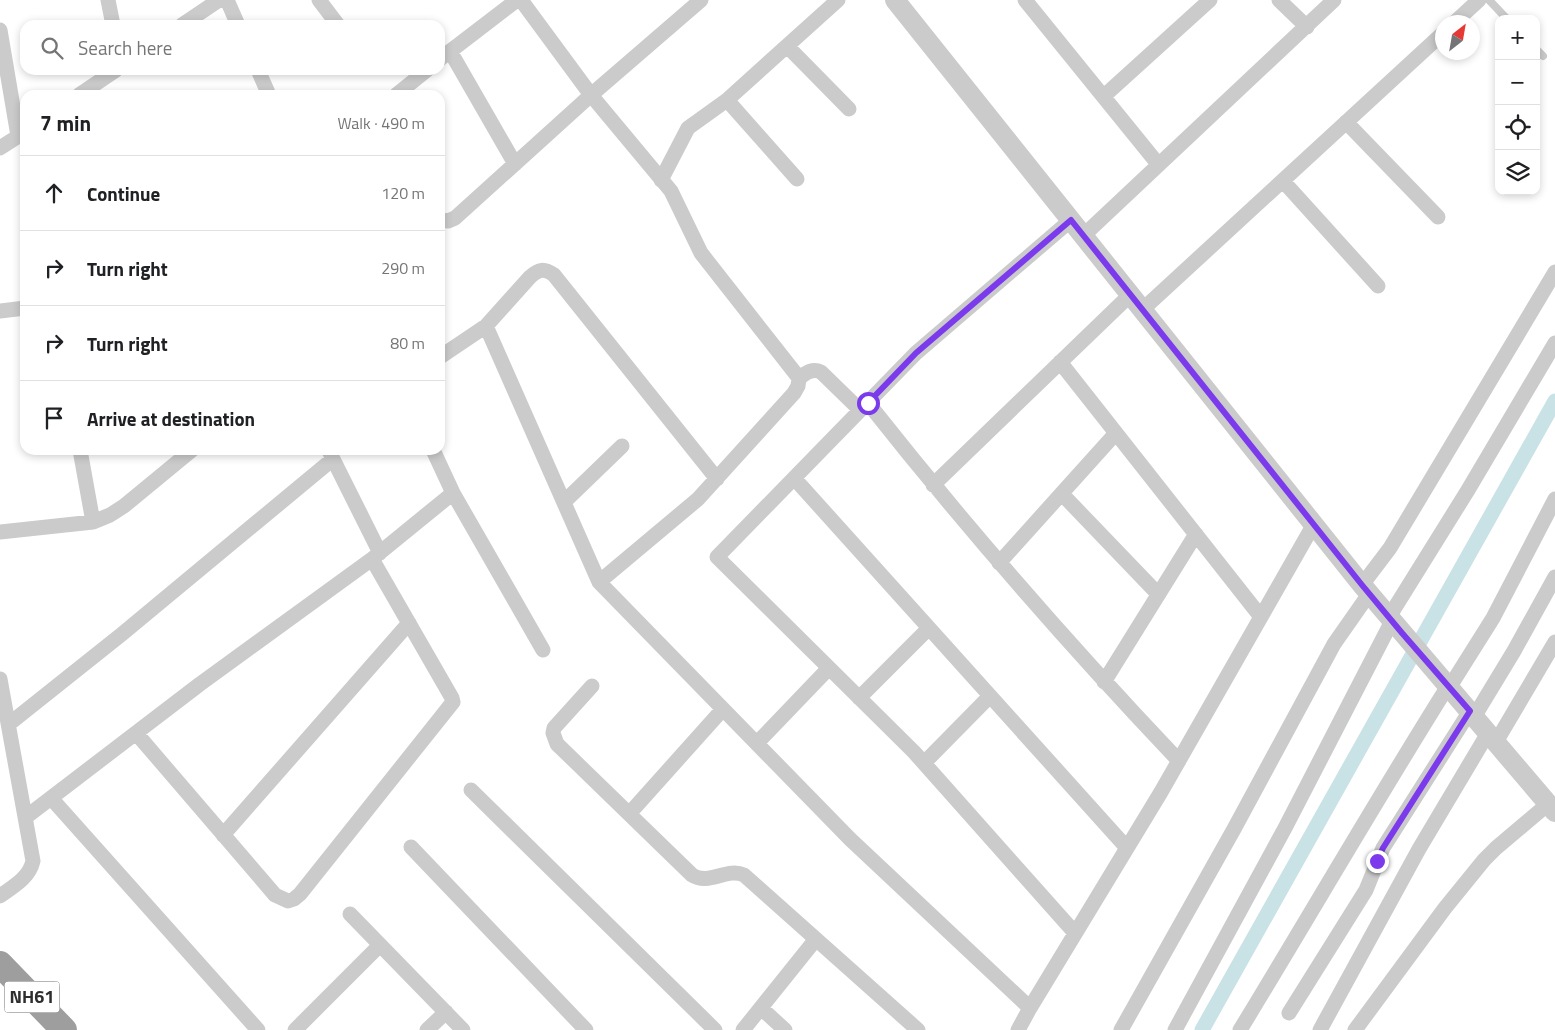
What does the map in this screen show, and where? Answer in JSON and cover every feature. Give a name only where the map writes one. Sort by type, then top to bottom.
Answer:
[{"type":"highway","name":"NH61","points":[[0,964],[64,1030]]},
{"type":"highway","name":"NH61","points":[[0,984],[44,1030]]},
{"type":"street","points":[[108,0],[112,20]]},
{"type":"street","points":[[189,20],[219,0]]},
{"type":"street","points":[[227,0],[236,20]]},
{"type":"street","points":[[319,0],[334,20]]},
{"type":"street","points":[[515,164],[445,55],[517,0]]},
{"type":"street","points":[[521,0],[591,95],[662,180],[676,201],[701,253],[799,378],[798,386],[794,393],[698,499],[599,582]]},
{"type":"street","points":[[445,221],[455,218],[591,95],[701,0]]},
{"type":"street","points":[[662,180],[688,128],[727,100],[838,0]]},
{"type":"street","points":[[895,0],[1394,624],[1552,808],[1496,848],[1484,860],[1445,908],[1355,1030]]},
{"type":"street","points":[[1025,0],[1158,164]]},
{"type":"street","points":[[1104,96],[1210,0]]},
{"type":"street","points":[[1279,0],[1307,27]]},
{"type":"street","points":[[1075,933],[924,764],[717,557],[916,353],[1158,164],[1334,0]]},
{"type":"street","points":[[1463,15],[1479,0]]},
{"type":"street","points":[[0,30],[20,129]]},
{"type":"street","points":[[933,485],[1060,362],[1283,181],[1435,40]]},
{"type":"street","points":[[787,46],[849,109]]},
{"type":"street","points":[[86,90],[109,75]]},
{"type":"street","points":[[260,75],[268,90]]},
{"type":"street","points":[[402,90],[421,75]]},
{"type":"street","points":[[727,100],[797,179]]},
{"type":"street","points":[[1346,122],[1438,217]]},
{"type":"street","points":[[0,148],[20,135]]},
{"type":"street","points":[[1283,181],[1378,286]]},
{"type":"street","points":[[445,354],[486,326],[537,271],[543,269],[549,271],[716,479]]},
{"type":"street","points":[[1121,1030],[1234,829],[1334,644],[1555,272]]},
{"type":"street","points":[[0,311],[20,309]]},
{"type":"street","points":[[486,326],[599,582],[850,839],[1030,1008]]},
{"type":"street","points":[[1174,1030],[1276,846],[1394,624],[1468,490],[1555,343]]},
{"type":"street","points":[[1060,362],[1261,617]]},
{"type":"street","points":[[799,378],[810,371],[816,370],[821,372],[864,406],[1104,682],[1179,761]]},
{"type":"street","points":[[999,563],[1116,433]]},
{"type":"street","points":[[564,502],[622,446]]},
{"type":"street","points":[[81,455],[93,522]]},
{"type":"street","points":[[0,532],[93,522],[110,515],[124,506],[186,455]]},
{"type":"street","points":[[8,724],[122,634],[331,455],[376,556],[409,623],[453,702],[300,894],[288,901],[275,895],[136,733]]},
{"type":"street","points":[[435,455],[453,493],[543,650]]},
{"type":"street","points":[[794,478],[1127,848]]},
{"type":"street","points":[[26,817],[200,684],[376,556],[453,493]]},
{"type":"street","points":[[1062,494],[1158,594]]},
{"type":"street","points":[[1240,1030],[1348,853],[1402,760],[1493,618],[1555,499]]},
{"type":"street","points":[[1018,1030],[1179,761],[1314,524]]},
{"type":"street","points":[[1104,682],[1196,534]]},
{"type":"street","points":[[1290,1013],[1366,890],[1383,848],[1514,651],[1555,577]]},
{"type":"street","points":[[223,835],[409,623]]},
{"type":"street","points":[[859,698],[929,628]]},
{"type":"street","points":[[1320,1030],[1419,849],[1492,737],[1554,648]]},
{"type":"street","points":[[757,743],[828,668]]},
{"type":"street","points":[[0,679],[33,861],[32,867],[22,880],[0,896]]},
{"type":"street","points":[[592,686],[554,728],[554,739],[698,879],[704,880],[738,872],[744,875],[918,1030]]},
{"type":"street","points":[[924,764],[990,696]]},
{"type":"street","points":[[629,814],[724,709]]},
{"type":"street","points":[[471,790],[715,1030]]},
{"type":"street","points":[[51,798],[258,1030]]},
{"type":"street","points":[[411,847],[586,1030]]},
{"type":"street","points":[[350,914],[463,1030]]},
{"type":"street","points":[[744,1030],[816,939]]},
{"type":"street","points":[[295,1030],[380,945]]},
{"type":"street","points":[[761,1008],[785,1030]]},
{"type":"street","points":[[427,1030],[446,1012]]},
{"type":"lane","points":[[1489,0],[1503,15]]},
{"type":"lane","points":[[1540,53],[1543,56]]},
{"type":"waterway","points":[[1202,1030],[1555,401]]},
{"type":"route","points":[[868,403],[916,353],[1071,220],[1362,585],[1470,711],[1383,848],[1377,861]]}]
